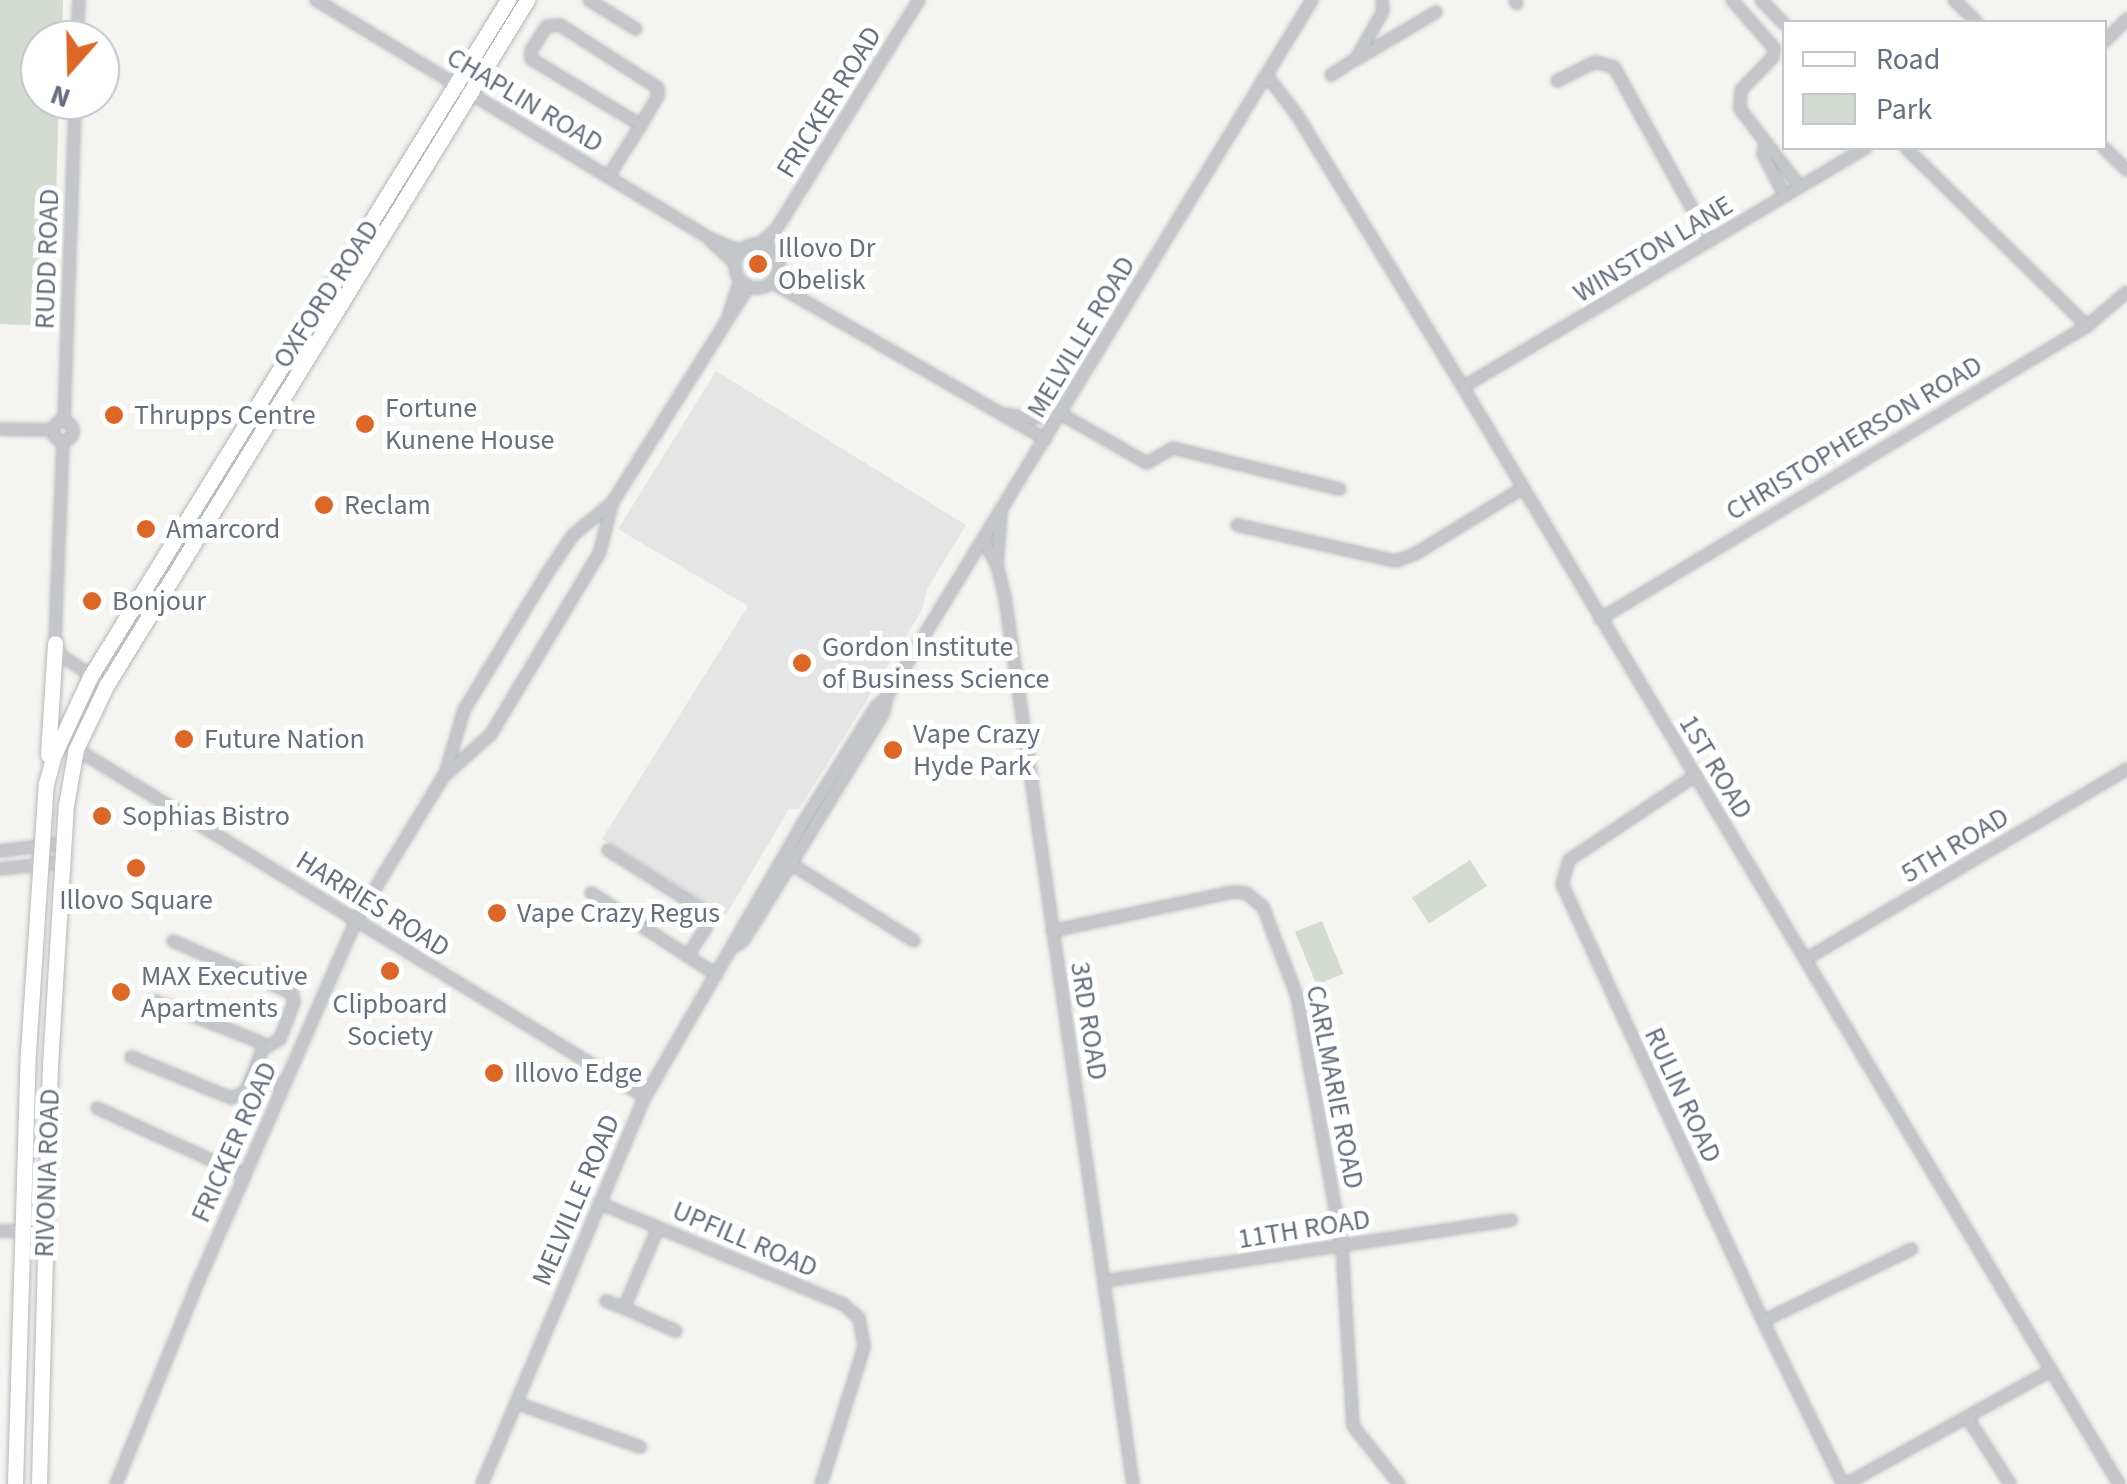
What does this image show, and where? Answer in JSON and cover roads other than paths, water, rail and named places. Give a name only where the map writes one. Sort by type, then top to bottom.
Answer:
[{"type":"main road","name":"OXFORD ROAD","points":[[65,862],[68,780],[76,749],[106,686],[463,89],[508,0]]},
{"type":"main road","name":"OXFORD ROAD","points":[[42,864],[46,784],[62,732],[90,677],[463,89],[527,0]]},
{"type":"main road","points":[[46,784],[55,643]]},
{"type":"main road","name":"RIVONIA ROAD","points":[[39,1484],[50,1065],[65,862]]},
{"type":"main road","name":"RIVONIA ROAD","points":[[14,1484],[28,1052],[42,864]]},
{"type":"street","name":"CHAPLIN ROAD","points":[[316,0],[710,239],[741,251]]},
{"type":"street","points":[[589,0],[636,29]]},
{"type":"street","name":"FRICKER ROAD","points":[[760,244],[777,228],[919,0]]},
{"type":"street","name":"MELVILLE ROAD","points":[[482,1484],[645,1096],[800,828],[1002,511],[1312,0]]},
{"type":"street","points":[[1356,60],[1383,11],[1382,0]]},
{"type":"street","points":[[1732,0],[1774,48],[1773,57],[1738,98],[1785,196]]},
{"type":"street","points":[[1761,0],[1782,22]]},
{"type":"street","points":[[1954,0],[1975,20]]},
{"type":"street","points":[[1331,74],[1436,12]]},
{"type":"street","points":[[2107,39],[2127,19]]},
{"type":"street","points":[[608,177],[641,125],[658,96],[656,85],[560,25],[547,26],[530,51],[532,59],[641,125]]},
{"type":"street","points":[[1556,81],[1595,62],[1614,67],[1710,241]]},
{"type":"street","name":"1ST ROAD","points":[[1268,76],[1297,115],[1464,387],[2120,1484]]},
{"type":"street","name":"RUDD ROAD","points":[[63,441],[74,432],[64,420],[74,120]]},
{"type":"street","points":[[1764,147],[1773,149],[1800,188]]},
{"type":"street","name":"WINSTON LANE","points":[[1464,387],[1863,150]]},
{"type":"street","points":[[1908,150],[2087,326]]},
{"type":"street","points":[[2106,150],[2127,170]]},
{"type":"street","name":"FRICKER ROAD","points":[[772,250],[777,228]]},
{"type":"street","name":"CHAPLIN ROAD","points":[[710,239],[735,263]]},
{"type":"street","points":[[776,277],[760,288],[744,284],[735,263],[741,251],[760,244],[772,250],[776,277],[800,294],[1045,438]]},
{"type":"street","name":"FRICKER ROAD","points":[[444,777],[491,734],[600,552],[612,503],[729,314],[737,309],[744,284]]},
{"type":"street","name":"CHRISTOPHERSON ROAD","points":[[1600,619],[2087,326],[2127,292]]},
{"type":"street","points":[[1003,414],[1060,414],[1147,462],[1173,448],[1340,489]]},
{"type":"street","points":[[0,429],[53,430],[64,420]]},
{"type":"street","points":[[53,430],[63,441],[55,643],[61,655],[106,686]]},
{"type":"street","points":[[1237,525],[1396,561],[1415,554],[1523,488]]},
{"type":"street","name":"FRICKER ROAD","points":[[116,1484],[244,1175],[356,920],[444,777],[464,710],[536,591],[573,535],[612,503]]},
{"type":"street","name":"3RD ROAD","points":[[1002,511],[997,566],[1133,1484]]},
{"type":"street","name":"3RD ROAD","points":[[984,539],[997,566]]},
{"type":"street","name":"MELVILLE ROAD","points":[[734,946],[743,942],[791,864],[884,712],[886,698]]},
{"type":"street","name":"HARRIES ROAD","points":[[76,749],[645,1096]]},
{"type":"street","name":"5TH ROAD","points":[[1806,959],[2127,769]]},
{"type":"street","name":"RULIN ROAD","points":[[1696,775],[1570,860],[1562,884],[1762,1321],[1844,1484]]},
{"type":"street","points":[[0,851],[43,842],[66,843]]},
{"type":"street","points":[[608,850],[706,912],[706,927],[688,956]]},
{"type":"street","points":[[0,868],[65,862]]},
{"type":"street","points":[[791,864],[914,940]]},
{"type":"street","points":[[591,892],[717,975]]},
{"type":"street","name":"CARLMARIE ROAD","points":[[1052,931],[1232,892],[1255,898],[1271,921],[1297,996],[1342,1246],[1353,1426],[1399,1484]]},
{"type":"street","points":[[130,1057],[231,1098],[244,1092],[262,1050],[280,1039],[294,1002],[292,993],[173,941]]},
{"type":"street","points":[[155,1001],[256,1039],[262,1050]]},
{"type":"street","points":[[253,1074],[283,1086]]},
{"type":"street","points":[[97,1108],[244,1175]]},
{"type":"street","name":"UPFILL ROAD","points":[[599,1203],[843,1304],[864,1328],[860,1364],[821,1484]]},
{"type":"street","name":"11TH ROAD","points":[[1104,1281],[1511,1220]]},
{"type":"street","points":[[624,1308],[658,1228]]},
{"type":"street","points":[[0,1231],[46,1232]]},
{"type":"street","points":[[1762,1321],[1912,1249]]},
{"type":"street","points":[[606,1301],[676,1330]]},
{"type":"street","points":[[1844,1484],[2052,1370]]},
{"type":"street","points":[[516,1403],[640,1447]]},
{"type":"street","points":[[1967,1417],[2010,1484]]},
{"type":"place","name":"Illovo Dr Obelisk","points":[[758,264]]},
{"type":"place","name":"Thrupps Centre","points":[[114,415]]},
{"type":"place","name":"Fortune Kunene House","points":[[365,424]]},
{"type":"place","name":"Reclam","points":[[324,505]]},
{"type":"place","name":"Amarcord","points":[[146,529]]},
{"type":"place","name":"Bonjour","points":[[92,601]]},
{"type":"place","name":"Gordon Institute of Business Science","points":[[802,663]]},
{"type":"place","name":"Future Nation","points":[[184,739]]},
{"type":"place","name":"Vape Crazy Hyde Park","points":[[893,750]]},
{"type":"place","name":"Sophias Bistro","points":[[102,816]]},
{"type":"place","name":"Illovo Square","points":[[136,868]]},
{"type":"place","name":"Vape Crazy Regus","points":[[497,913]]},
{"type":"place","name":"Clipboard Society","points":[[390,971]]},
{"type":"place","name":"MAX Executive Apartments","points":[[121,992]]},
{"type":"place","name":"Illovo Edge","points":[[494,1073]]}]
